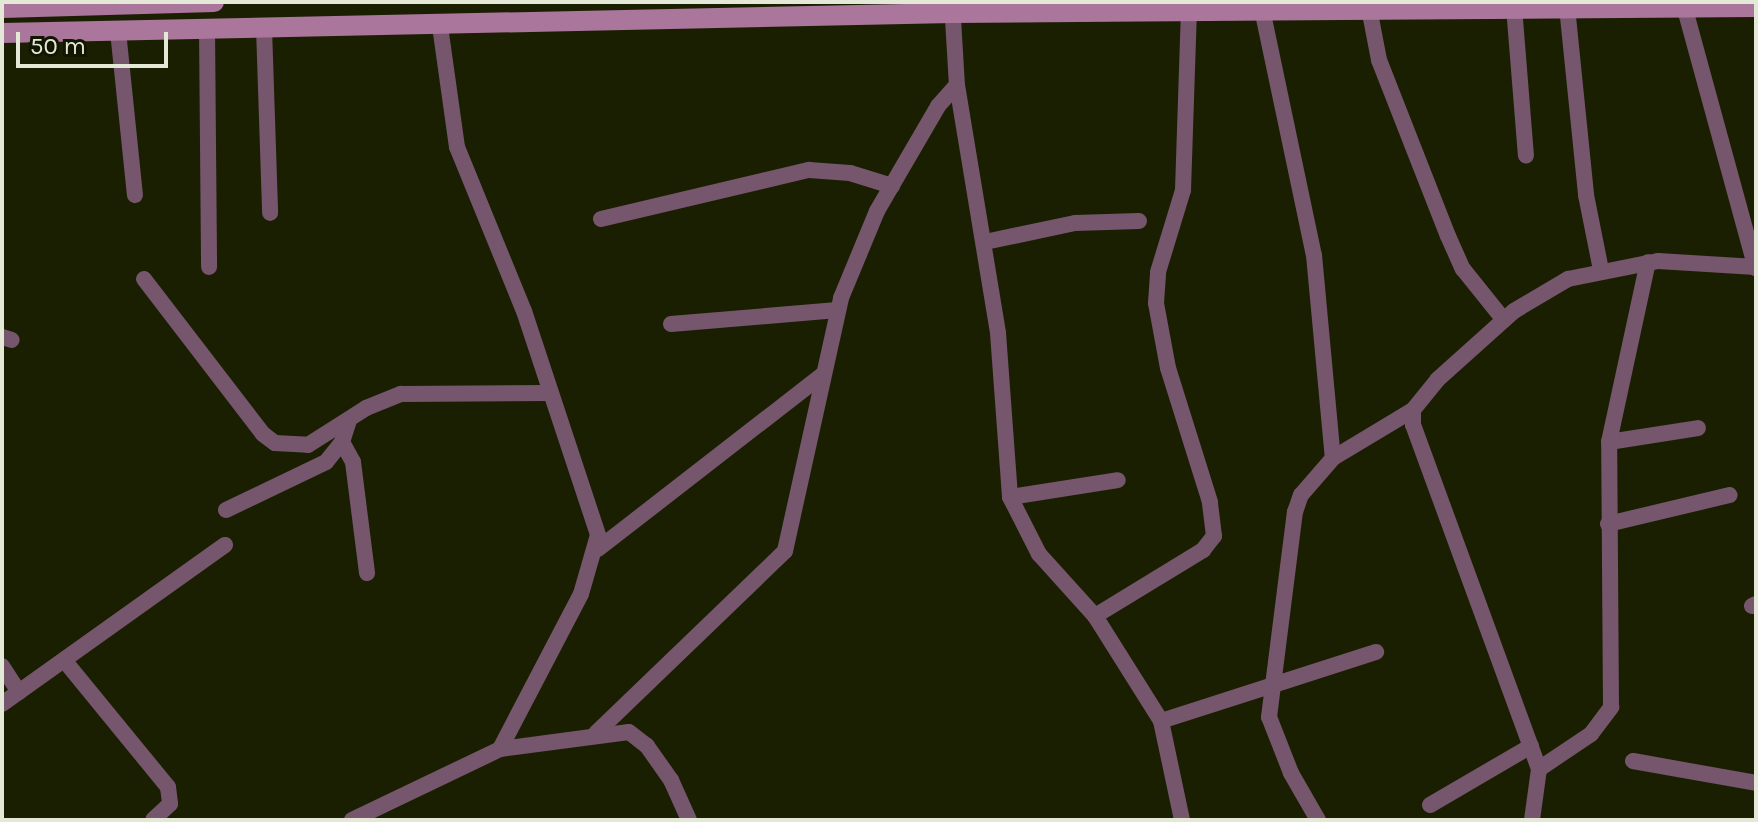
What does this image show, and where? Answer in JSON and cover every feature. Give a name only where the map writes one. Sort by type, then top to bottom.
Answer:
[{"type":"main road","points":[[2,8],[214,2]]},
{"type":"main road","points":[[2,33],[440,26],[952,8],[1189,10],[1683,4],[1756,7]]},
{"type":"street","points":[[1318,820],[1274,736],[1272,686],[1295,512],[1301,495],[1333,458],[1413,410],[1437,380],[1535,294],[1601,270],[1648,262],[1756,268],[1683,4]]},
{"type":"street","points":[[1514,7],[1526,156]]},
{"type":"street","points":[[1567,7],[1586,195],[1601,270]]},
{"type":"street","points":[[952,8],[957,85],[998,333],[1010,497],[1039,554],[1095,616],[1161,721],[1182,820]]},
{"type":"street","points":[[1369,8],[1379,60],[1453,247],[1463,269],[1504,320]]},
{"type":"street","points":[[1262,9],[1314,255],[1333,458]]},
{"type":"street","points":[[1095,616],[1203,550],[1214,536],[1210,502],[1168,368],[1156,303],[1158,272],[1183,190],[1189,10]]},
{"type":"street","points":[[440,26],[457,147],[524,311],[549,393],[592,503],[598,549],[581,594],[500,749]]},
{"type":"street","points":[[264,28],[270,213]]},
{"type":"street","points":[[207,29],[209,267]]},
{"type":"street","points":[[118,31],[135,195]]},
{"type":"street","points":[[596,733],[785,551],[837,310],[877,211],[938,106],[957,85]]},
{"type":"street","points":[[601,219],[809,170],[850,173],[892,186]]},
{"type":"street","points":[[985,242],[1075,223],[1139,221]]},
{"type":"street","points":[[1539,769],[1591,734],[1611,707],[1609,442],[1648,262]]},
{"type":"street","points":[[144,279],[263,434],[275,443],[308,445],[380,400],[401,394],[549,393]]},
{"type":"street","points":[[671,324],[837,310]]},
{"type":"street","points":[[598,549],[822,375]]},
{"type":"street","points":[[1413,410],[1413,425],[1539,769],[1532,820]]},
{"type":"street","points":[[226,510],[317,469],[342,442],[349,421]]},
{"type":"street","points":[[1609,442],[1698,428]]},
{"type":"street","points":[[342,442],[353,462],[367,573]]},
{"type":"street","points":[[1010,497],[1118,480]]},
{"type":"street","points":[[1608,524],[1730,495]]},
{"type":"street","points":[[2,704],[225,545]]},
{"type":"street","points":[[1161,721],[1376,652]]},
{"type":"street","points":[[64,660],[168,787],[170,804],[153,820]]},
{"type":"street","points":[[2,666],[19,692]]},
{"type":"street","points":[[352,820],[500,749],[596,733],[629,732],[637,736],[671,780],[689,820]]},
{"type":"street","points":[[1430,805],[1531,746]]},
{"type":"street","points":[[1633,761],[1756,783]]}]
